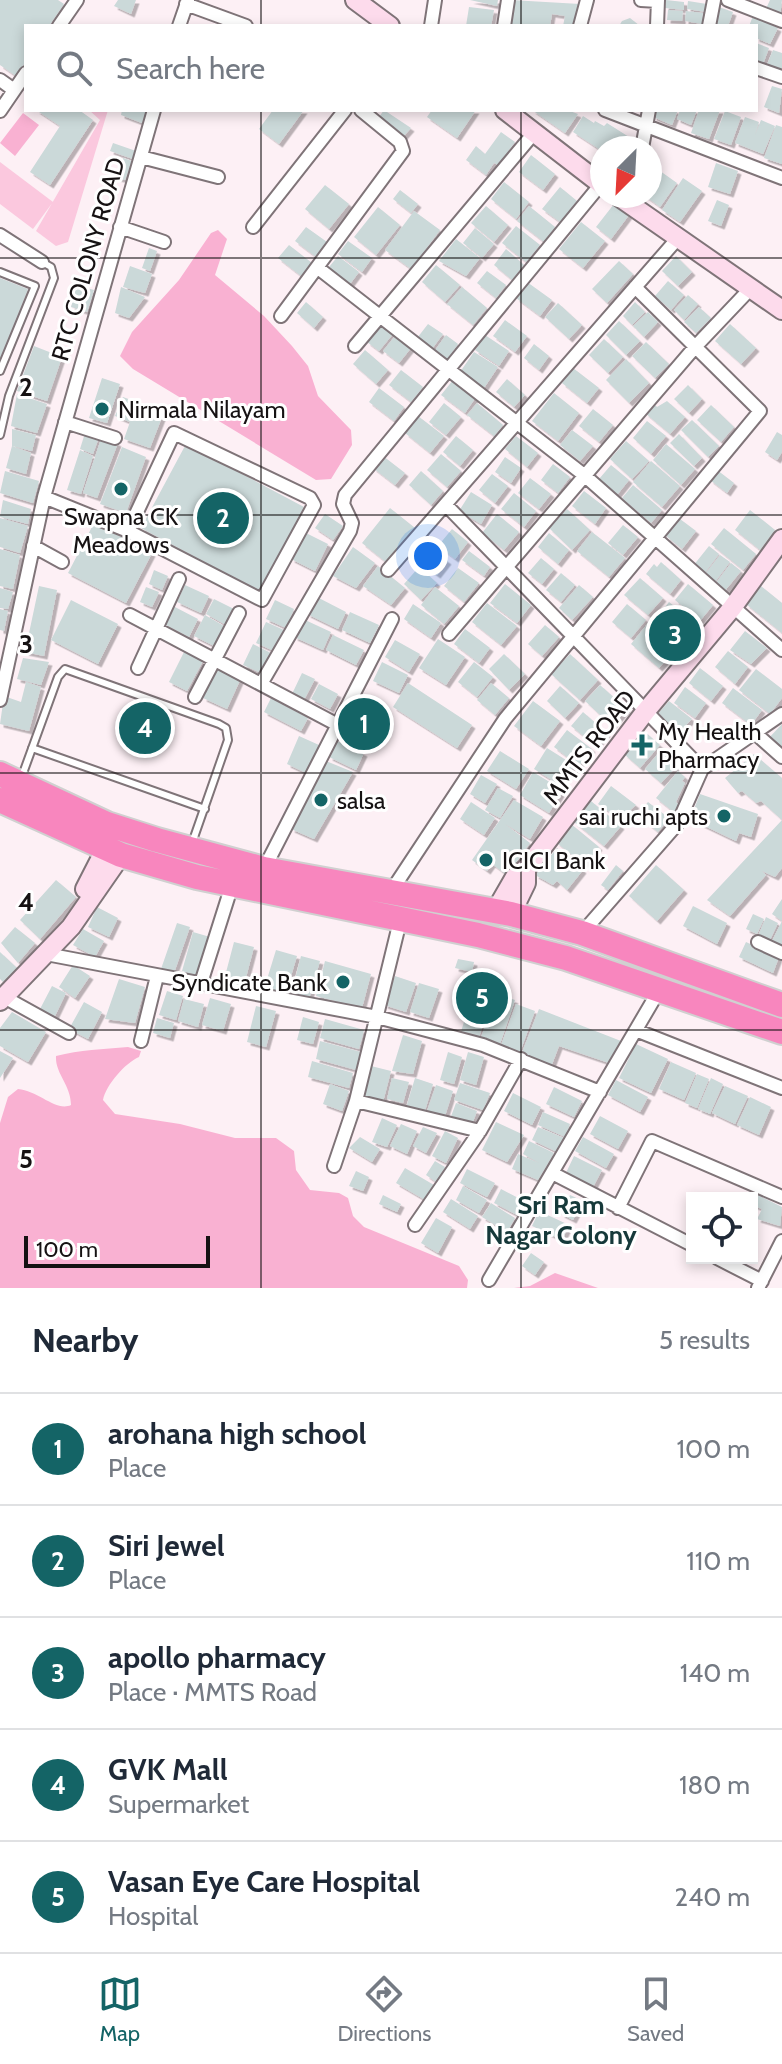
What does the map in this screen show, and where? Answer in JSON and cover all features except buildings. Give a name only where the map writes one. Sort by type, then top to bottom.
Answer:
[{"type":"highway","points":[[10,778],[107,824],[264,869],[299,887],[400,921],[478,935],[661,987],[782,1032]]},
{"type":"highway","points":[[1,801],[114,852],[232,885],[392,890],[503,912],[582,933],[782,1005]]},
{"type":"main road","points":[[355,0],[387,24]]},
{"type":"main road","points":[[508,112],[590,176]]},
{"type":"main road","points":[[639,208],[782,310]]},
{"type":"main road","name":"MMTS ROAD","points":[[503,912],[515,877],[526,869],[645,712],[732,608],[782,539]]},
{"type":"main road","points":[[2,999],[71,927],[114,852]]},
{"type":"street","points":[[60,24],[77,0]]},
{"type":"street","points":[[431,24],[435,0]]},
{"type":"street","points":[[504,24],[508,0]]},
{"type":"street","points":[[581,24],[587,0]]},
{"type":"street","points":[[641,0],[658,0],[657,24]]},
{"type":"street","points":[[709,24],[714,0]]},
{"type":"street","points":[[728,0],[782,21]]},
{"type":"street","points":[[180,24],[187,2],[241,24]]},
{"type":"street","points":[[758,69],[782,77]]},
{"type":"street","points":[[0,111],[24,76]]},
{"type":"street","points":[[0,80],[14,90]]},
{"type":"street","name":"RTC COLONY ROAD","points":[[0,700],[44,497],[153,112]]},
{"type":"street","points":[[253,227],[343,112]]},
{"type":"street","points":[[281,316],[403,151],[400,142],[363,112]]},
{"type":"street","points":[[611,112],[782,178]]},
{"type":"street","points":[[644,136],[649,112]]},
{"type":"street","points":[[355,346],[534,133]]},
{"type":"street","points":[[141,157],[218,177]]},
{"type":"street","points":[[261,684],[350,531],[352,523],[343,504],[345,495],[590,199]]},
{"type":"street","points":[[120,227],[164,242]]},
{"type":"street","points":[[0,235],[42,262]]},
{"type":"street","points":[[388,570],[678,238]]},
{"type":"street","points":[[318,268],[515,425],[584,475],[782,650]]},
{"type":"street","points":[[392,890],[505,719],[760,411],[635,287]]},
{"type":"street","points":[[449,634],[695,347],[751,288]]},
{"type":"street","points":[[65,422],[115,438]]},
{"type":"street","points":[[44,497],[128,531],[262,600],[314,505],[310,498],[174,433],[128,531]]},
{"type":"street","points":[[447,506],[702,769]]},
{"type":"street","points":[[33,546],[62,562]]},
{"type":"street","points":[[138,668],[179,579]]},
{"type":"street","points":[[195,697],[239,613]]},
{"type":"street","points":[[130,615],[338,725]]},
{"type":"street","points":[[264,869],[392,619]]},
{"type":"street","points":[[582,933],[678,823],[702,769],[782,714]]},
{"type":"street","points":[[755,733],[782,757]]},
{"type":"street","points":[[201,983],[232,885]]},
{"type":"street","points":[[334,1166],[356,1101],[400,921]]},
{"type":"street","points":[[758,942],[782,953]]},
{"type":"street","points":[[46,954],[377,1017],[521,1059],[600,1092]]},
{"type":"street","points":[[141,1041],[157,976]]},
{"type":"street","points":[[489,1280],[638,1031],[661,987]]},
{"type":"street","points":[[2,999],[69,1033]]},
{"type":"street","points":[[638,1031],[782,1088]]},
{"type":"street","points":[[415,1225],[480,1131],[521,1059]]},
{"type":"street","points":[[356,1101],[480,1131]]},
{"type":"street","points":[[618,1208],[652,1141],[782,1197]]},
{"type":"street","points":[[552,1173],[686,1242]]},
{"type":"street","points":[[727,1264],[760,1284],[782,1241]]},
{"type":"lane","points":[[0,435],[9,396],[54,278],[51,267],[42,262]]},
{"type":"lane","points":[[0,272],[35,286],[0,371]]},
{"type":"lane","points":[[10,778],[32,748],[58,677],[65,669],[226,728],[228,740],[190,849]]},
{"type":"lane","points":[[32,748],[205,809]]},
{"type":"shaded area","points":[[91,112],[107,112],[68,242],[56,246],[36,231],[100,120]]},
{"type":"shaded area","points":[[23,113],[39,125],[15,156],[0,143]]},
{"type":"shaded area","points":[[0,162],[53,202],[33,229],[0,204]]},
{"type":"shaded area","points":[[218,230],[227,239],[215,275],[264,316],[292,346],[308,366],[318,396],[351,430],[352,445],[331,479],[316,480],[133,369],[120,356],[132,332],[179,280],[211,233]]},
{"type":"shaded area","points":[[128,1047],[141,1051],[139,1057],[117,1075],[103,1100],[115,1114],[180,1124],[235,1138],[276,1138],[294,1151],[296,1170],[310,1190],[339,1193],[348,1198],[353,1216],[364,1227],[459,1266],[468,1280],[467,1288],[0,1288],[0,1123],[8,1097],[18,1089],[59,1106],[71,1105],[56,1056]]},
{"type":"shaded area","points":[[555,1273],[598,1288],[514,1288],[530,1286]]},
{"type":"place","name":"Nirmala Nilayam","points":[[102,409]]},
{"type":"place","name":"Swapna CK Meadows","points":[[121,489]]},
{"type":"place","name":"Siri Jewel","points":[[223,518]]},
{"type":"place","name":"apollo pharmacy","points":[[675,635]]},
{"type":"place","name":"arohana high school","points":[[364,724]]},
{"type":"place","name":"GVK Mall","points":[[145,728]]},
{"type":"place","name":"My Health Pharmacy","points":[[642,745]]},
{"type":"place","name":"salsa","points":[[321,800]]},
{"type":"place","name":"sai ruchi apts","points":[[724,816]]},
{"type":"place","name":"ICICI Bank","points":[[486,860]]},
{"type":"place","name":"Syndicate Bank","points":[[343,982]]},
{"type":"place","name":"Vasan Eye Care Hospital","points":[[482,998]]},
{"type":"district","name":"Sri Ram Nagar Colony","points":[[561,1220]]}]
